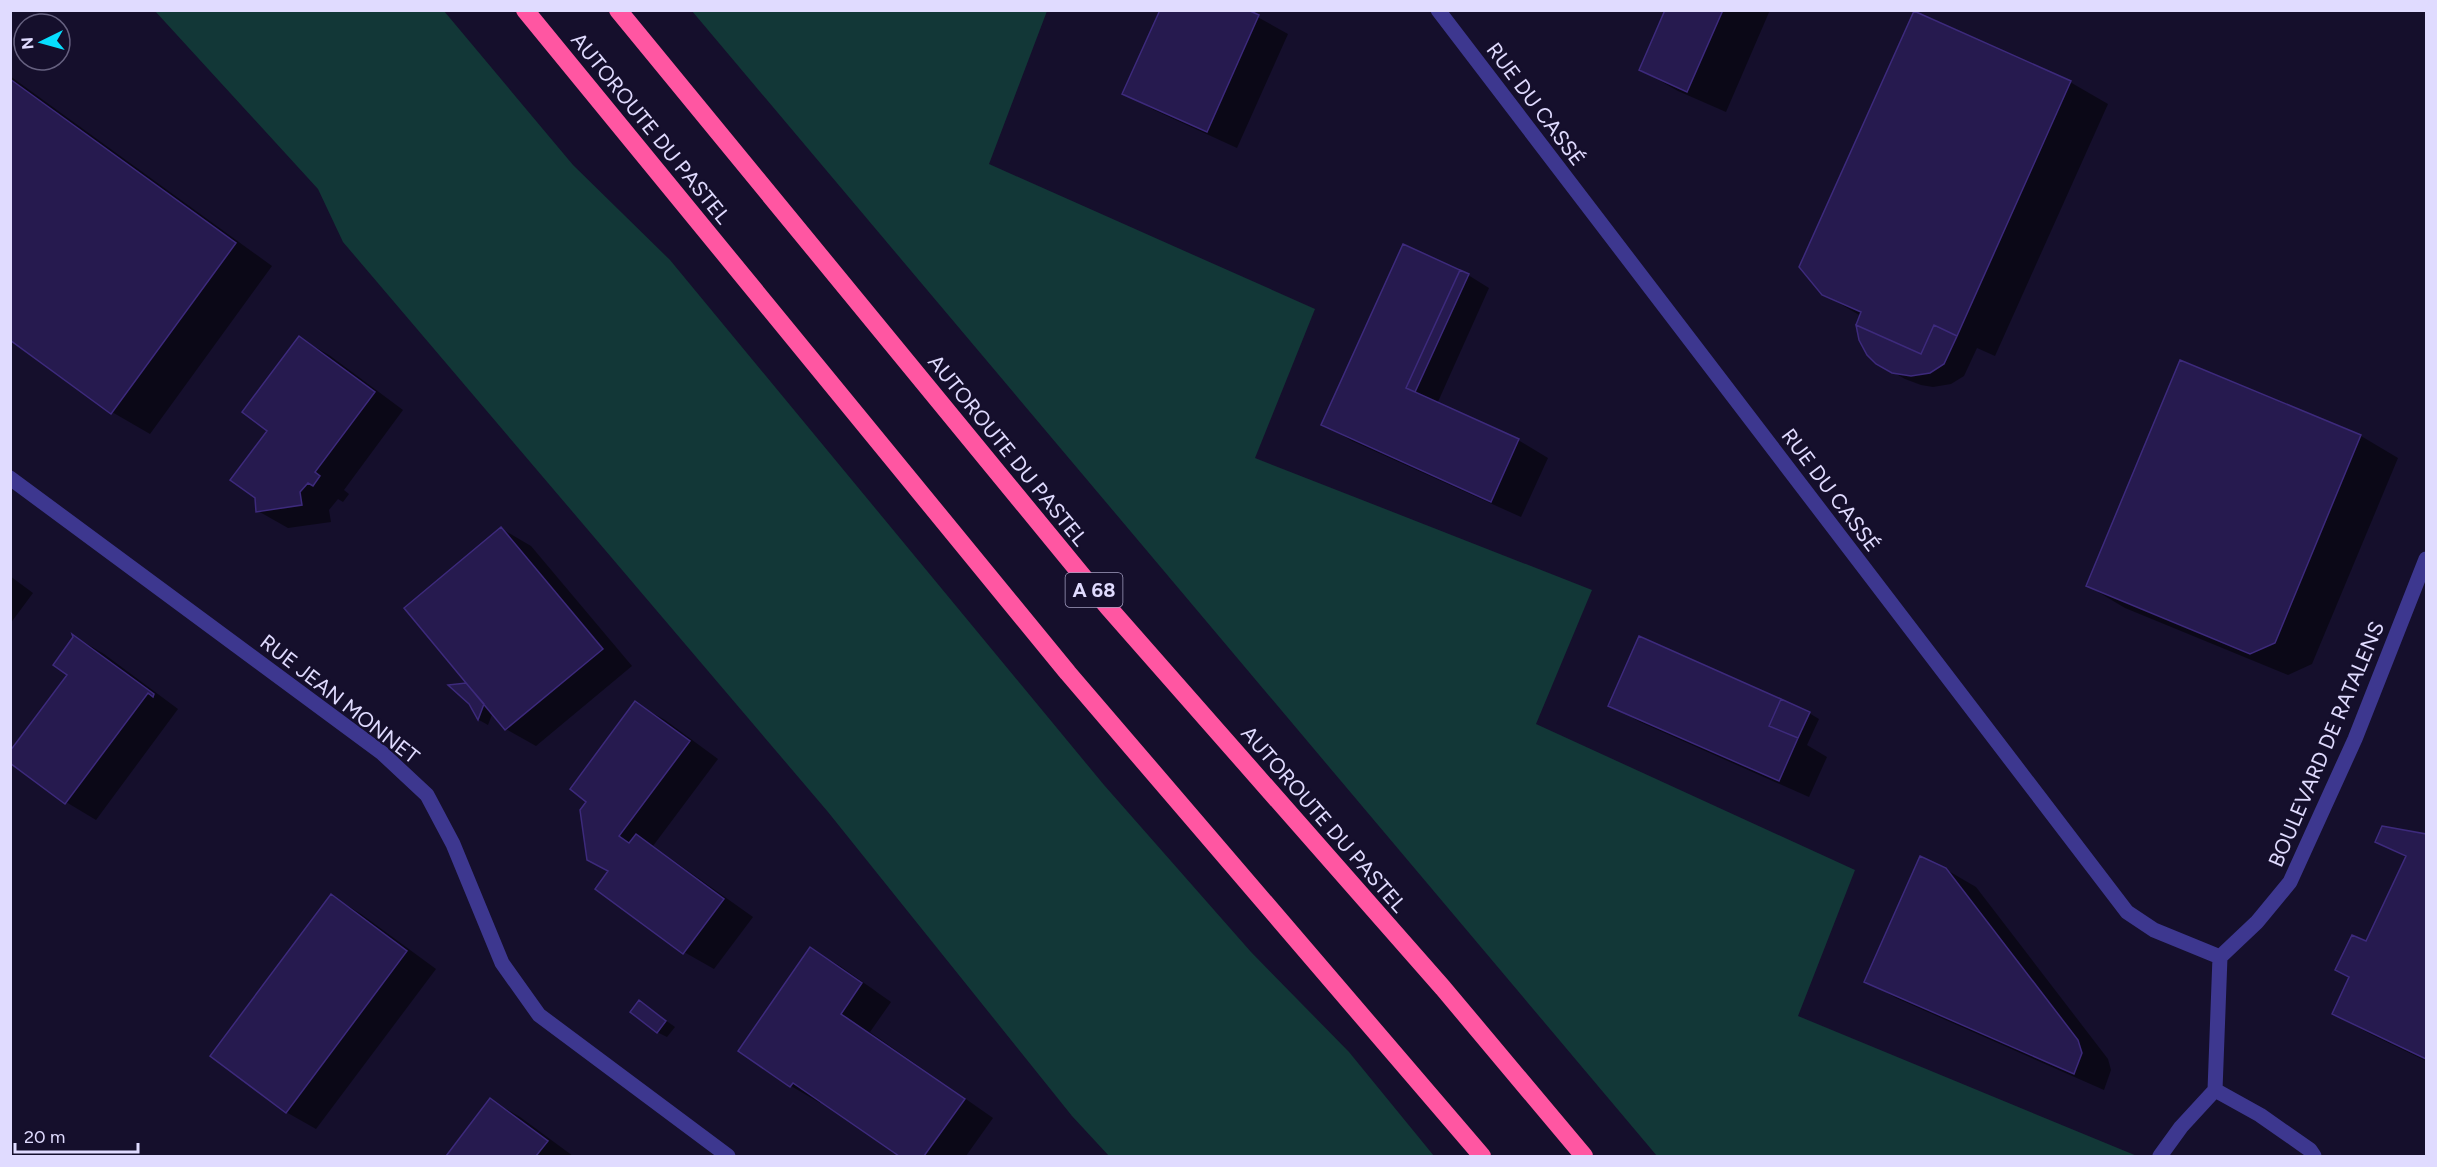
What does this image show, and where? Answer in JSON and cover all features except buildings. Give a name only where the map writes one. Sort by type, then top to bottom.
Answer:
[{"type":"highway","name":"AUTOROUTE DU PASTEL","points":[[525,10],[1068,674],[1482,1156]]},
{"type":"highway","name":"AUTOROUTE DU PASTEL","points":[[618,10],[1108,607],[1443,988],[1584,1156]]},
{"type":"street","name":"RUE DU CASSÉ","points":[[1438,10],[2127,912],[2154,930],[2220,957]]},
{"type":"street","name":"RUE JEAN MONNET","points":[[10,478],[382,753],[427,795],[453,844],[502,963],[539,1015],[728,1156]]},
{"type":"street","name":"BOULEVARD DE RATALENS","points":[[2220,957],[2257,922],[2290,882],[2355,739],[2427,559]]},
{"type":"street","points":[[2160,1156],[2181,1126],[2215,1090],[2220,957]]},
{"type":"street","points":[[2215,1090],[2260,1115],[2310,1150],[2314,1156]]},
{"type":"green space","points":[[155,11],[444,11],[573,165],[670,260],[1104,785],[1251,952],[1349,1052],[1434,1156],[1109,1156],[1072,1116],[828,812],[343,242],[318,189]]},
{"type":"green space","points":[[692,11],[1047,11],[989,164],[1315,309],[1255,458],[1592,590],[1536,724],[1855,870],[1798,1016],[2137,1156],[1657,1156]]}]
